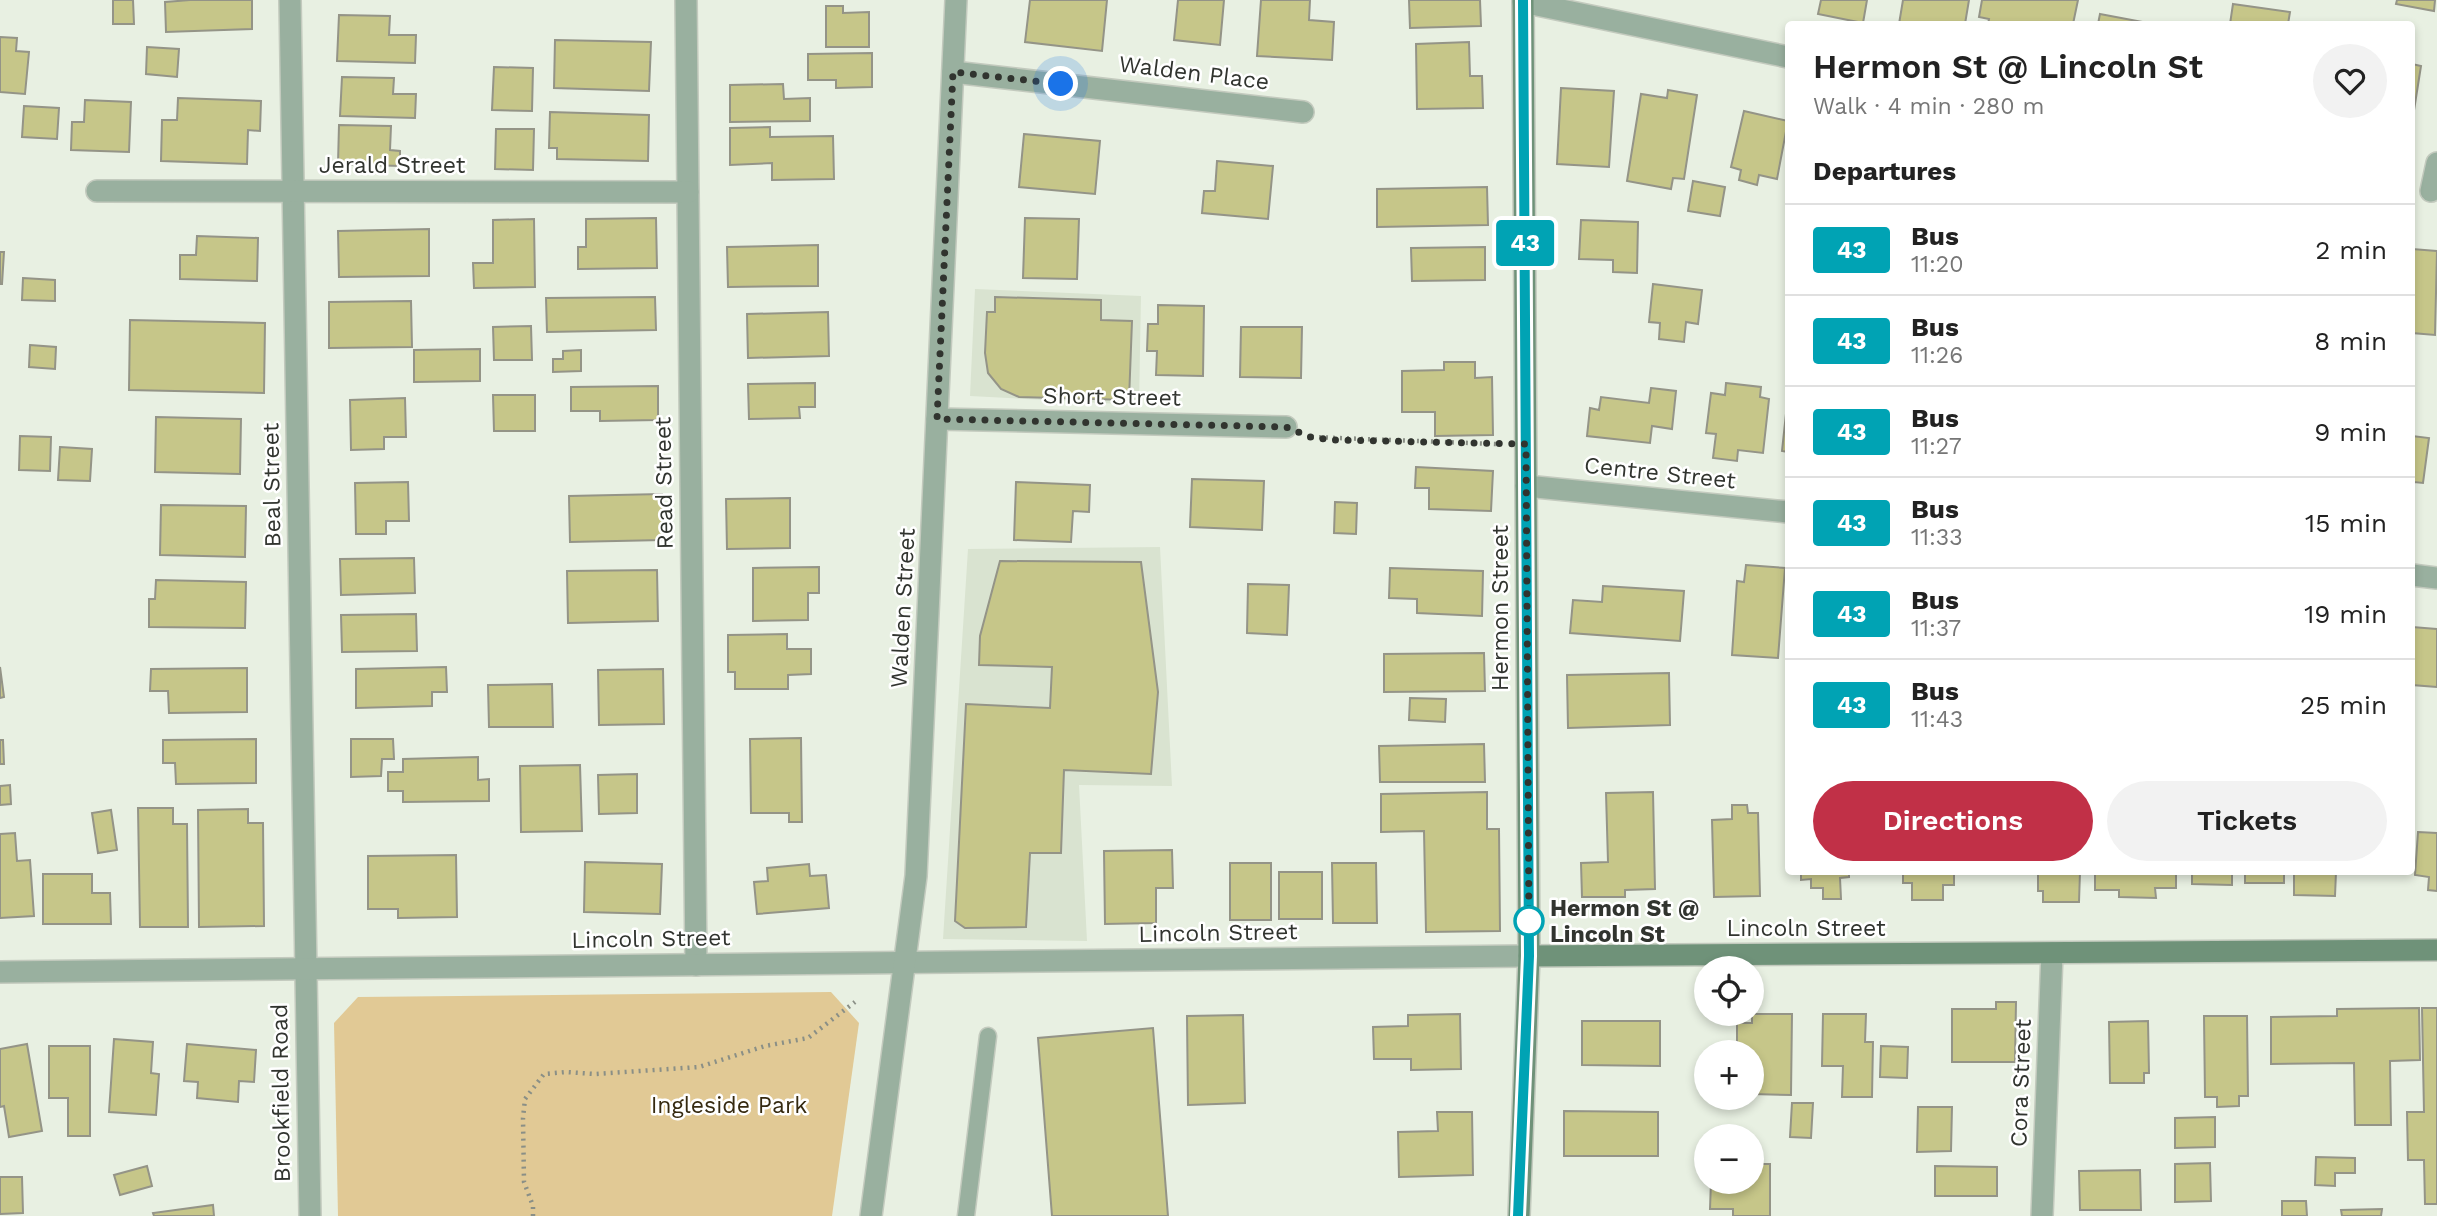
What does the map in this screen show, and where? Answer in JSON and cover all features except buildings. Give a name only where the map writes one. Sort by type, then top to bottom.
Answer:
[{"type":"street","name":"Beal Street","points":[[290,0],[304,969]]},
{"type":"street","name":"Read Street","points":[[686,0],[696,965]]},
{"type":"street","name":"Walden Street","points":[[872,1216],[906,963],[918,850],[956,0]]},
{"type":"street","points":[[1523,1],[1785,56]]},
{"type":"street","name":"Hermon Street","points":[[1518,1216],[1529,956],[1523,1]]},
{"type":"street","name":"Walden Place","points":[[953,72],[1303,112]]},
{"type":"street","points":[[2427,190],[2437,163]]},
{"type":"street","name":"Jerald Street","points":[[97,191],[688,192]]},
{"type":"street","name":"Short Street","points":[[937,419],[1286,427]]},
{"type":"street","name":"Centre Street","points":[[1526,486],[1785,512]]},
{"type":"street","points":[[2415,575],[2437,578]]},
{"type":"street","name":"Lincoln Street","points":[[0,972],[1529,956],[2437,950]]},
{"type":"street","name":"Cora Street","points":[[2042,1216],[2052,953]]},
{"type":"street","name":"Brookfield Road","points":[[304,969],[310,1216]]},
{"type":"lane","points":[[966,1216],[988,1036]]},
{"type":"path","points":[[1286,427],[1310,437],[1332,440],[1526,444]]},
{"type":"path","points":[[533,1216],[533,1206],[524,1182],[524,1108],[525,1099],[544,1074],[595,1074],[699,1067],[765,1046],[807,1038],[855,1002]]},
{"type":"shaded area","points":[[975,289],[1141,296],[1139,405],[970,396]]},
{"type":"shaded area","points":[[1160,547],[1172,786],[1079,785],[1087,941],[943,939],[968,549]]},
{"type":"green space","name":"Ingleside Park","points":[[831,992],[859,1023],[832,1216],[338,1216],[334,1023],[358,997]]},
{"type":"bus line","name":"43","points":[[1518,1216],[1529,956],[1523,0]]},
{"type":"place","name":"Hermon St @ Lincoln St","points":[[1529,921]]},
{"type":"route","points":[[1061,84],[953,72],[937,419],[1286,427],[1310,437],[1332,440],[1526,444],[1529,928],[1529,921]]}]
